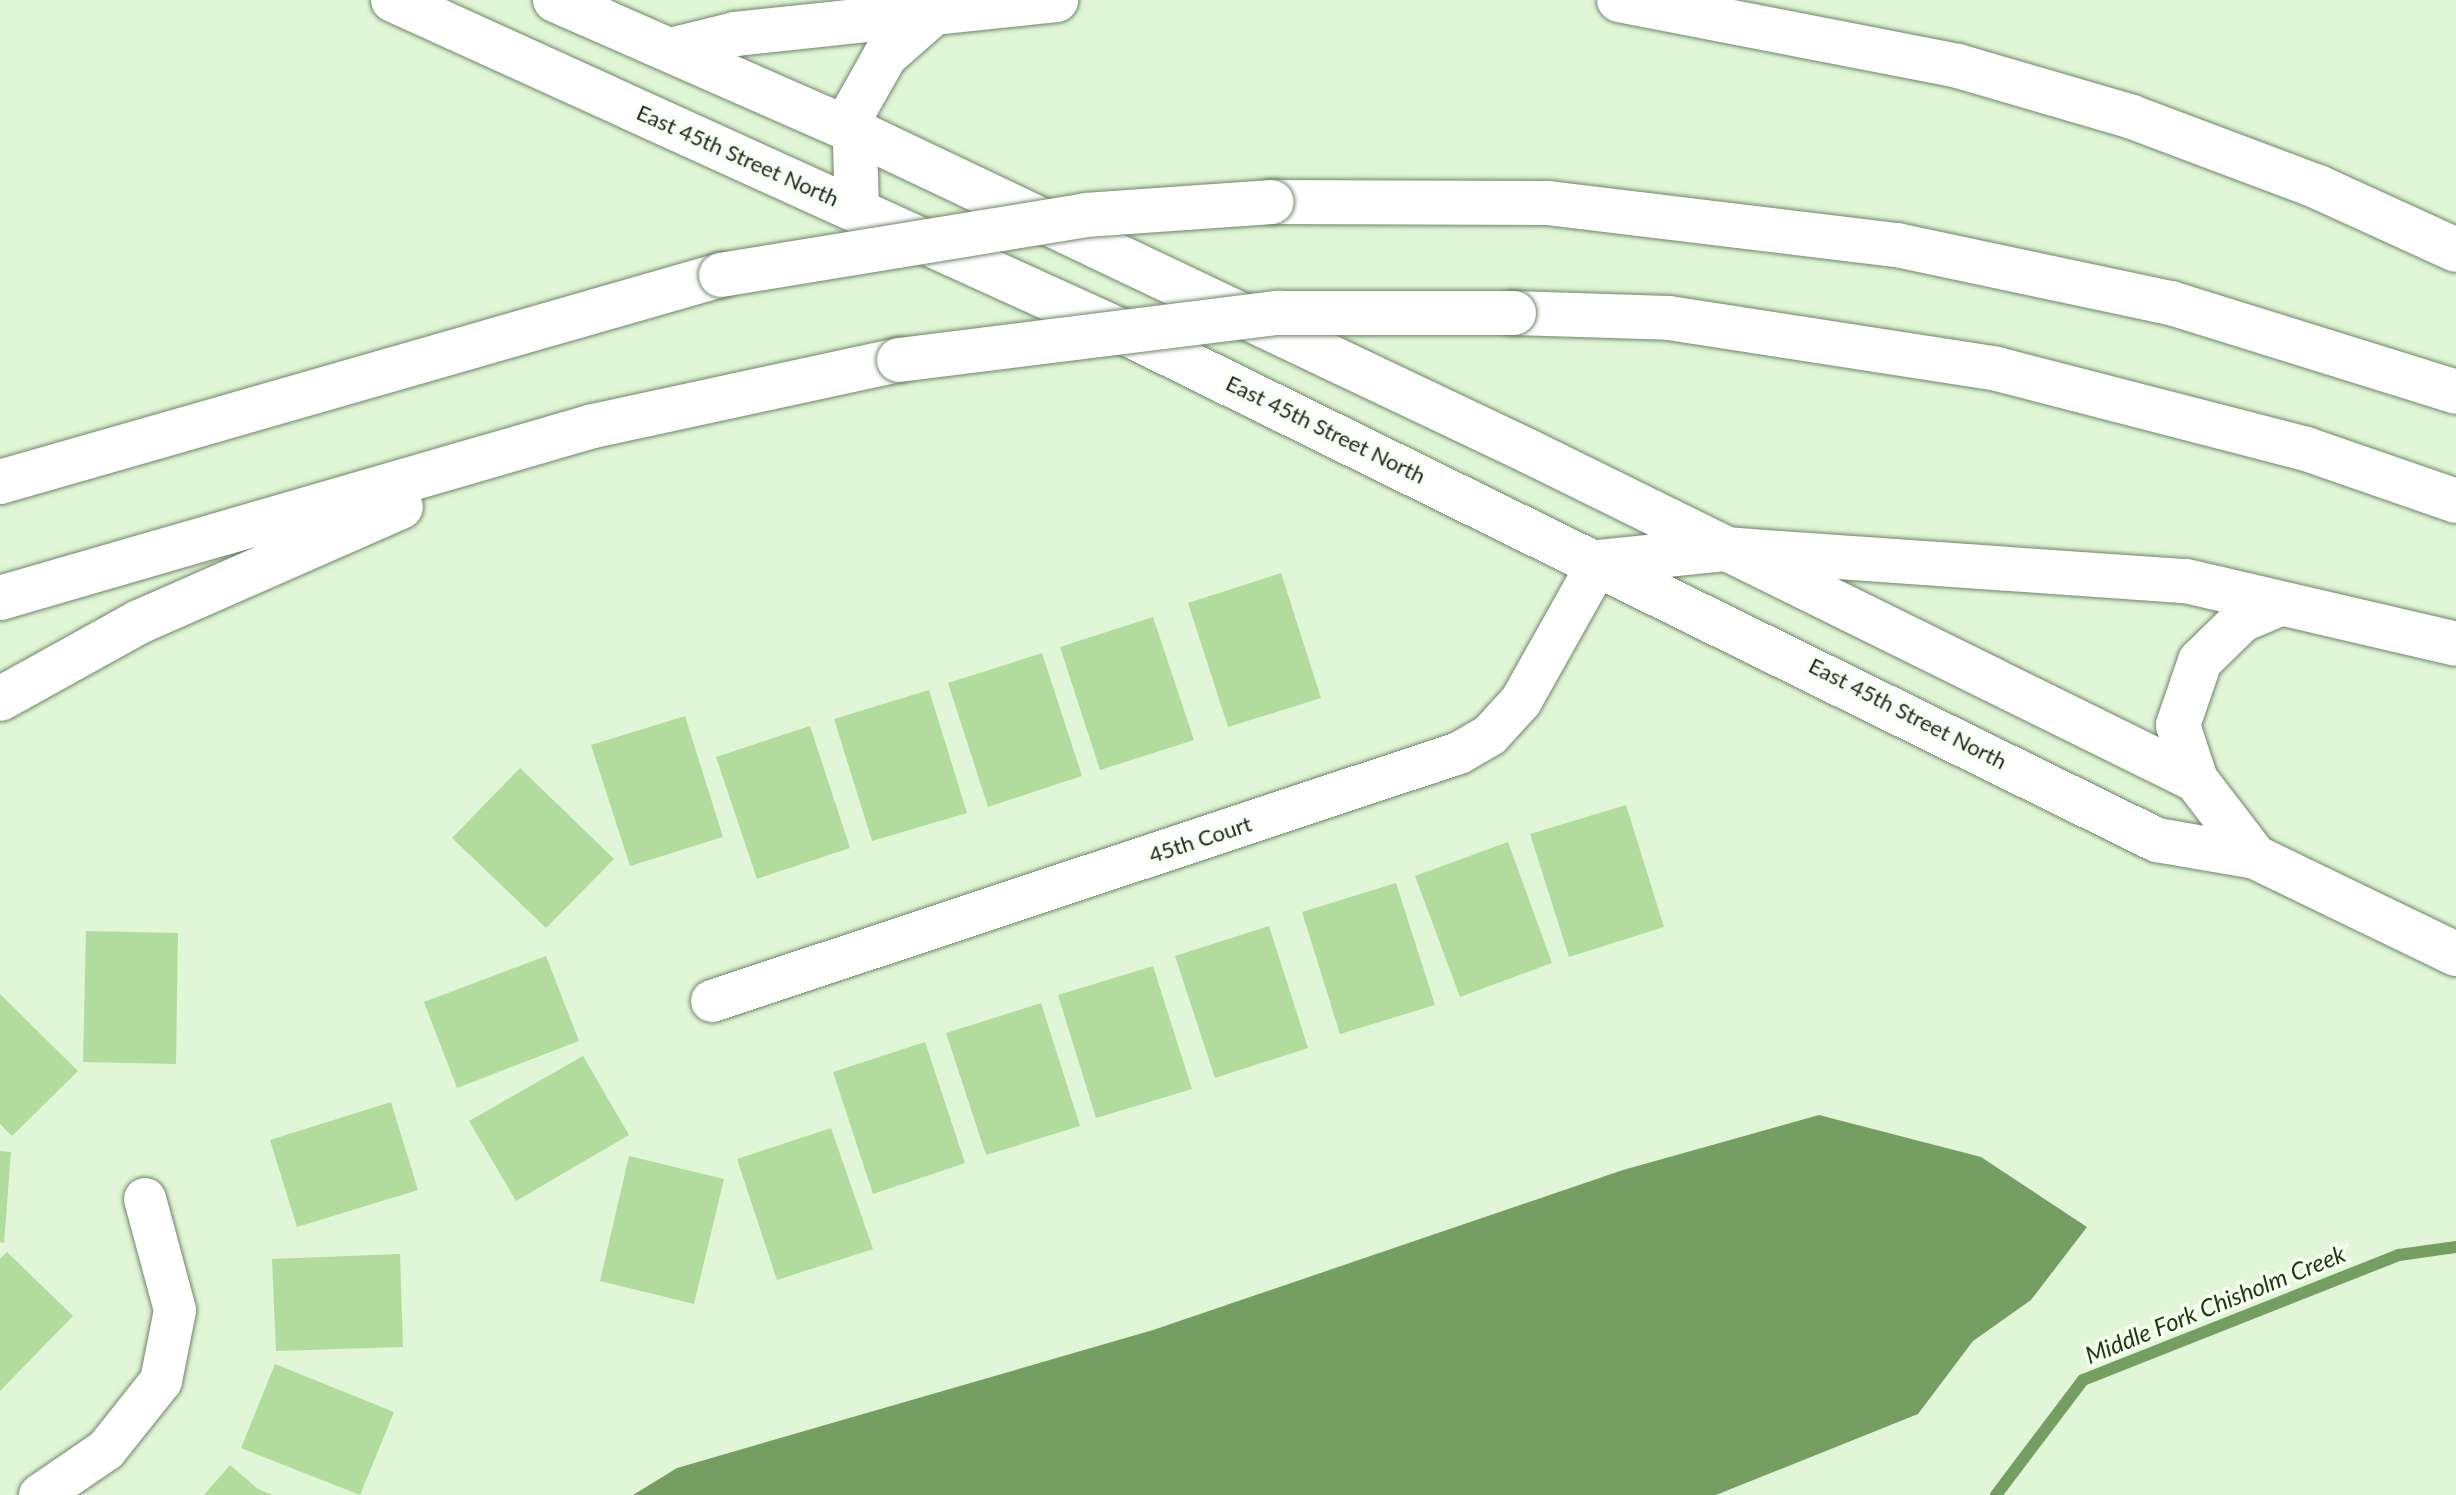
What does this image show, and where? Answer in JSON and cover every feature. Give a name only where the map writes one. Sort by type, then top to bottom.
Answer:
[{"type":"main road","name":"East 45th Street North","points":[[393,0],[857,209],[1599,562],[2157,840],[2255,857],[2456,954]]},
{"type":"main road","name":"East 45th Street North","points":[[555,0],[858,133],[1724,549],[2196,780],[2255,857]]},
{"type":"main road","points":[[670,50],[735,34],[1056,0]]},
{"type":"main road","points":[[1619,0],[1958,66],[2117,113],[2318,187],[2456,250]]},
{"type":"main road","points":[[857,209],[858,133],[854,111],[885,56],[936,11]]},
{"type":"main road","points":[[0,482],[721,275],[1055,219],[1272,202],[1548,203],[1897,245],[2171,303],[2456,392]]},
{"type":"main road","points":[[0,598],[593,426],[899,360],[1279,313],[1514,313],[1669,318],[1997,369],[2291,445],[2456,501]]},
{"type":"main road","points":[[0,699],[139,622],[593,426]]},
{"type":"main road","points":[[1599,562],[1724,549],[2186,581],[2277,605],[2456,644]]},
{"type":"main road","points":[[2196,780],[2178,725],[2200,661],[2242,620],[2277,605]]},
{"type":"street","name":"45th Court","points":[[712,1001],[1459,753],[1490,735],[1521,701],[1599,562]]},
{"type":"street","points":[[40,1495],[106,1450],[161,1381],[175,1310],[145,1199]]},
{"type":"shaded area","points":[[1819,1115],[1981,1157],[2087,1227],[2031,1300],[1973,1341],[1918,1414],[1716,1495],[633,1495],[677,1468],[1153,1330],[1623,1170]]},
{"type":"building","points":[[1281,573],[1321,698],[1228,727],[1188,603]]},
{"type":"building","points":[[1153,617],[1194,740],[1100,770],[1060,647]]},
{"type":"building","points":[[1042,653],[1082,776],[988,807],[948,683]]},
{"type":"building","points":[[929,690],[967,813],[872,841],[834,719]]},
{"type":"building","points":[[685,716],[723,837],[630,866],[591,745]]},
{"type":"building","points":[[810,726],[850,848],[757,879],[716,757]]},
{"type":"building","points":[[520,768],[614,859],[546,928],[452,838]]},
{"type":"building","points":[[1626,805],[1664,927],[1569,957],[1530,834]]},
{"type":"building","points":[[1508,842],[1552,963],[1460,997],[1415,876]]},
{"type":"building","points":[[1396,883],[1435,1005],[1340,1034],[1302,912]]},
{"type":"building","points":[[1269,926],[1308,1048],[1215,1078],[1175,956]]},
{"type":"building","points":[[86,931],[178,933],[176,1064],[83,1062]]},
{"type":"building","points":[[546,956],[579,1041],[457,1088],[424,1002]]},
{"type":"building","points":[[1153,966],[1192,1089],[1096,1118],[1058,995]]},
{"type":"building","points":[[0,994],[78,1071],[12,1136],[0,1124]]},
{"type":"building","points":[[1041,1003],[1080,1126],[986,1155],[946,1033]]},
{"type":"building","points":[[925,1042],[965,1163],[873,1194],[833,1072]]},
{"type":"building","points":[[583,1056],[629,1135],[516,1201],[469,1121]]},
{"type":"building","points":[[391,1102],[418,1190],[297,1227],[270,1140]]},
{"type":"building","points":[[831,1128],[873,1249],[777,1280],[737,1159]]},
{"type":"building","points":[[0,1151],[11,1152],[4,1243],[0,1242]]},
{"type":"building","points":[[629,1156],[724,1179],[694,1304],[600,1281]]},
{"type":"building","points":[[7,1252],[73,1316],[0,1391],[0,1259]]},
{"type":"building","points":[[400,1254],[403,1347],[276,1351],[272,1259]]},
{"type":"building","points":[[275,1364],[394,1412],[360,1495],[241,1448]]},
{"type":"building","points":[[230,1465],[258,1489],[272,1495],[204,1495]]},
{"type":"waterway","name":"Middle Fork Chisholm Creek","points":[[1996,1495],[2083,1380],[2399,1255],[2456,1247]]}]
